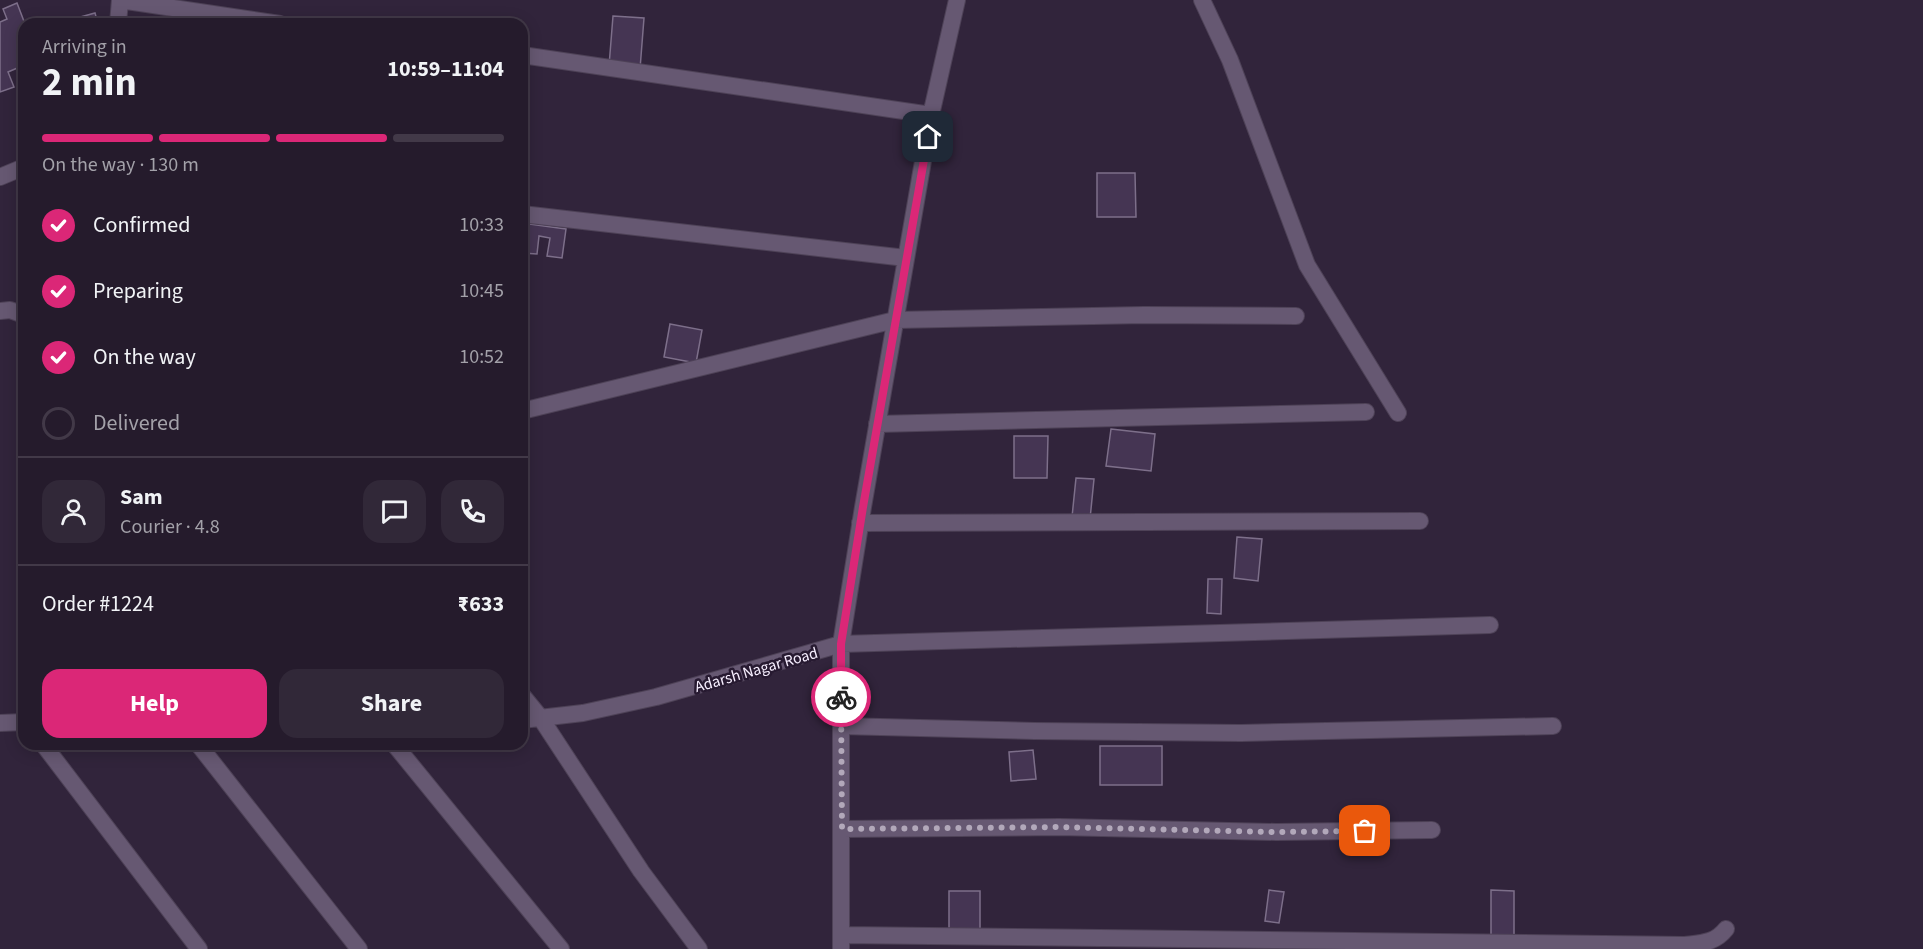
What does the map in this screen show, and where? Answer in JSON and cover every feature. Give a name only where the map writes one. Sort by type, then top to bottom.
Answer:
[{"type":"street","points":[[118,18],[120,0],[240,18]]},
{"type":"street","points":[[957,0],[932,115],[906,258],[841,644],[841,942],[1685,945],[1719,938],[1726,929]]},
{"type":"street","points":[[1202,0],[1230,60],[1307,265],[1398,413]]},
{"type":"street","points":[[528,56],[932,115]]},
{"type":"street","points":[[0,177],[18,170]]},
{"type":"street","points":[[528,215],[906,258]]},
{"type":"street","points":[[0,311],[9,310],[18,313]]},
{"type":"street","points":[[528,410],[895,320],[1144,315],[1296,316]]},
{"type":"street","points":[[877,424],[1366,412]]},
{"type":"street","points":[[860,524],[1420,521]]},
{"type":"street","name":"Adarsh Nagar Road","points":[[528,719],[583,713],[656,697],[841,644],[1490,625]]},
{"type":"street","points":[[528,702],[540,717],[641,871],[699,949]]},
{"type":"street","points":[[0,723],[18,723]]},
{"type":"street","points":[[841,726],[1241,733],[1553,726]]},
{"type":"street","points":[[48,750],[199,949]]},
{"type":"street","points":[[203,750],[359,949]]},
{"type":"street","points":[[399,750],[561,949]]},
{"type":"street","points":[[842,829],[1059,827],[1276,832],[1432,830]]},
{"type":"building","points":[[17,3],[23,18],[18,18],[18,68],[8,72],[14,87],[0,92],[0,22],[7,19],[3,9]]},
{"type":"building","points":[[95,13],[96,18],[77,18]]},
{"type":"building","points":[[613,16],[644,18],[640,69],[609,66]]},
{"type":"building","points":[[1097,173],[1135,173],[1136,217],[1097,217]]},
{"type":"building","points":[[528,224],[566,229],[562,258],[547,256],[550,238],[539,236],[537,254],[528,253]]},
{"type":"building","points":[[670,324],[702,330],[696,363],[664,357]]},
{"type":"building","points":[[1111,429],[1155,434],[1151,471],[1106,466]]},
{"type":"building","points":[[1014,436],[1048,436],[1047,478],[1014,478]]},
{"type":"building","points":[[1076,478],[1094,479],[1090,519],[1072,517]]},
{"type":"building","points":[[1237,537],[1262,539],[1258,581],[1234,578]]},
{"type":"building","points":[[1208,579],[1222,579],[1221,614],[1207,613]]},
{"type":"building","points":[[1100,746],[1162,746],[1162,785],[1100,785]]},
{"type":"building","points":[[1033,750],[1036,779],[1011,781],[1009,752]]},
{"type":"building","points":[[1269,890],[1284,892],[1279,923],[1265,921]]},
{"type":"building","points":[[1491,890],[1514,891],[1514,937],[1491,937]]},
{"type":"building","points":[[949,891],[980,891],[980,929],[949,930]]},
{"type":"way so far","points":[[841,697],[842,829],[1059,827],[1276,832],[1365,831]]},
{"type":"route","points":[[841,697],[841,644],[928,137]]}]
